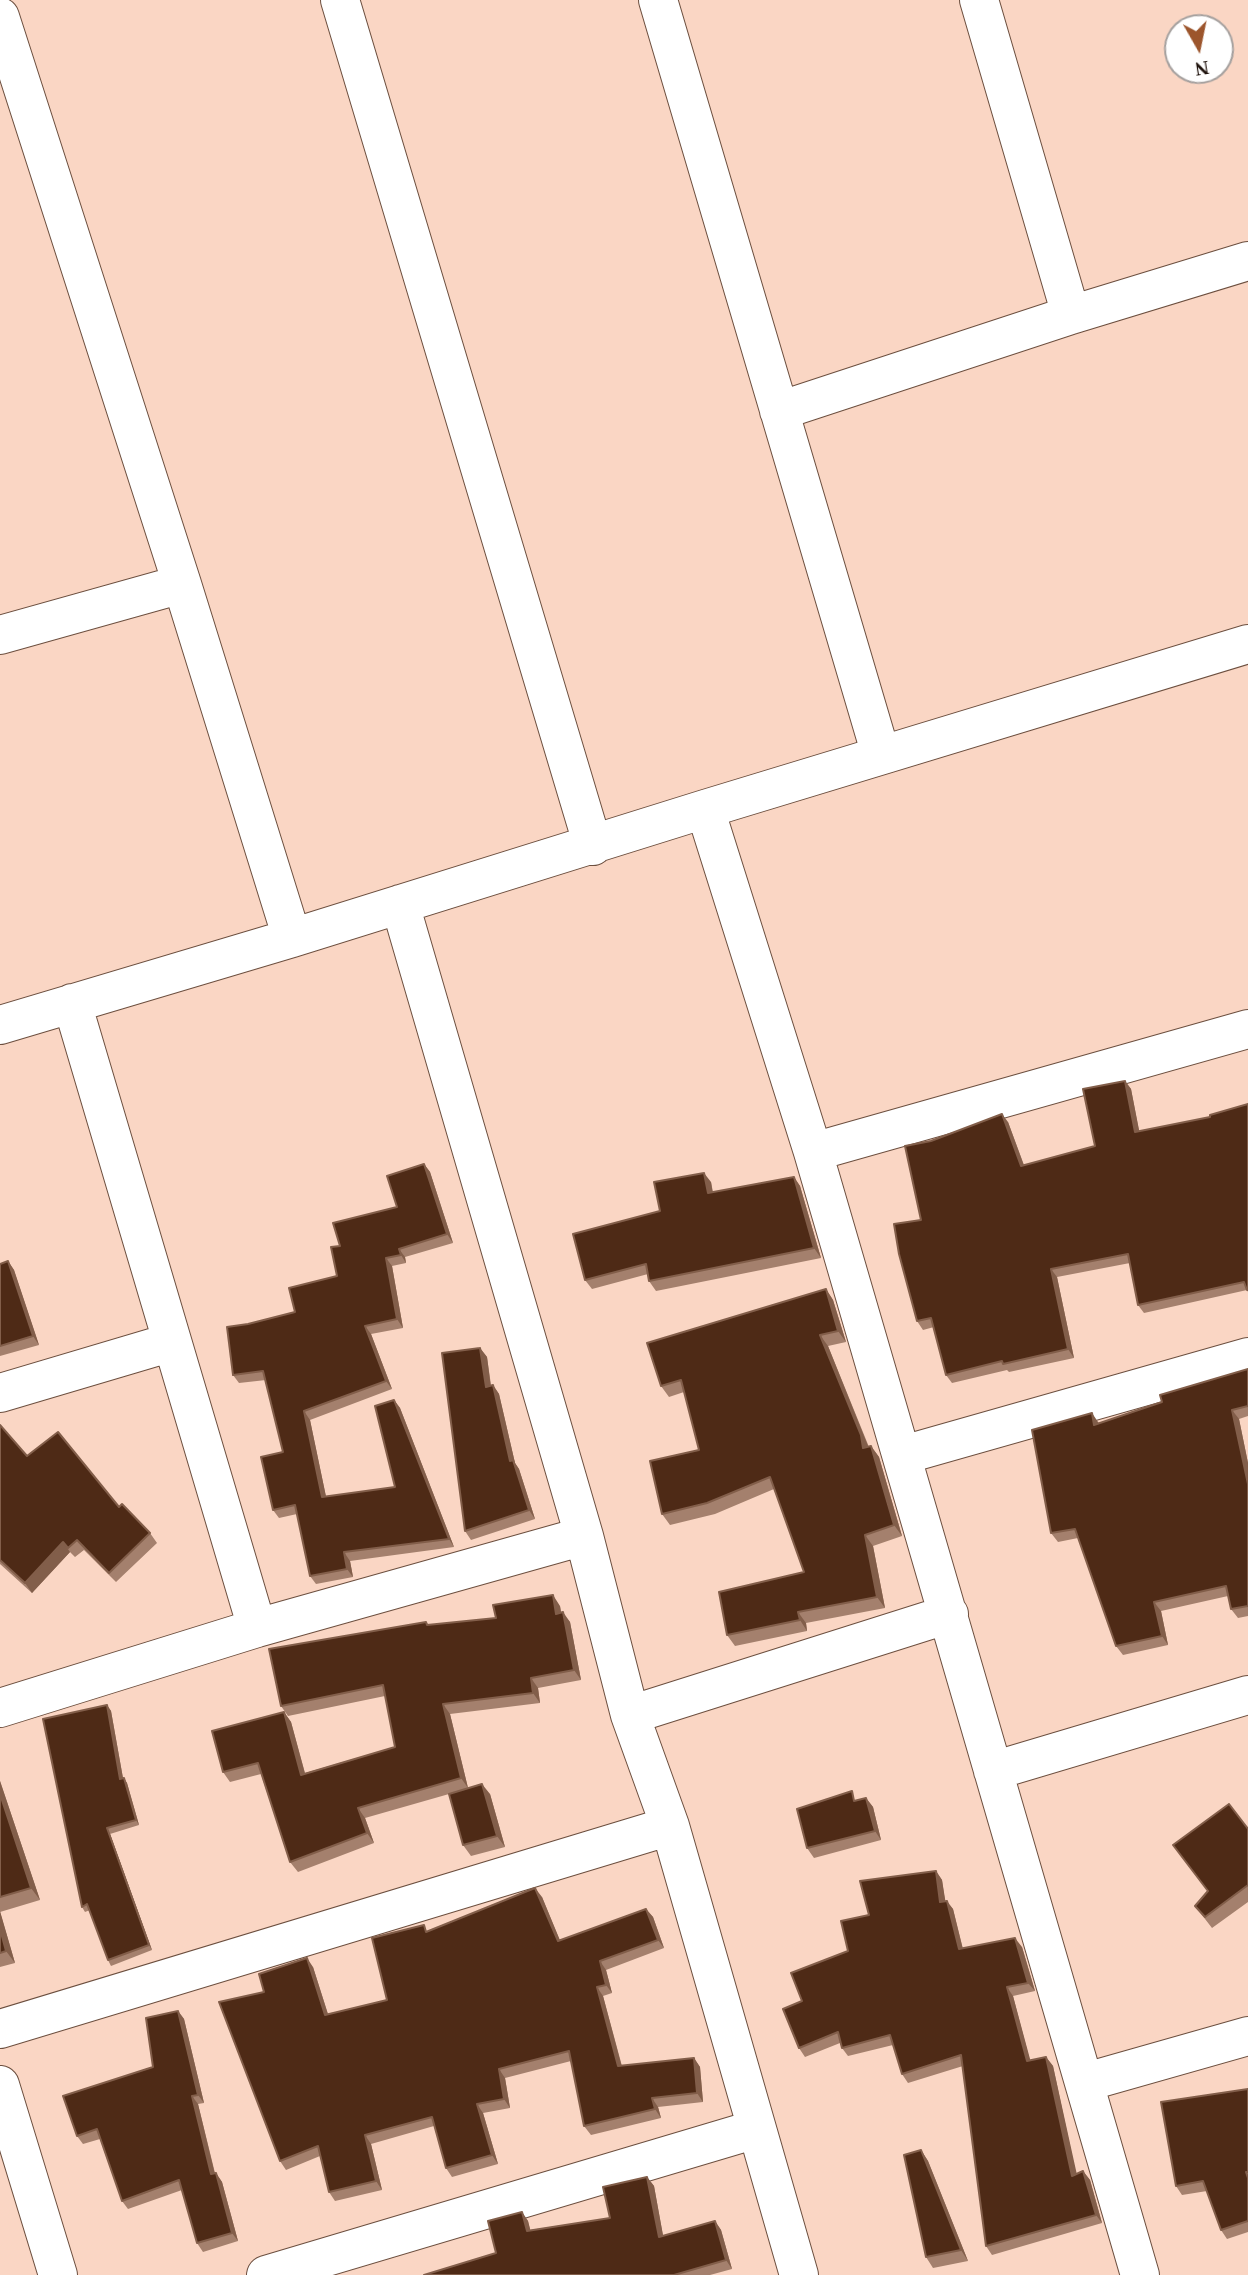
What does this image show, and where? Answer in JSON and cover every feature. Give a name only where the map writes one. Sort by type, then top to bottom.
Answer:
[{"type":"street","points":[[340,0],[593,846]]},
{"type":"street","points":[[659,0],[881,755]]},
{"type":"street","points":[[979,0],[1071,315]]},
{"type":"street","points":[[0,17],[182,584],[292,938]]},
{"type":"street","points":[[779,411],[1071,315],[1248,261]]},
{"type":"street","points":[[0,635],[182,584]]},
{"type":"street","points":[[0,1025],[1248,644]]},
{"type":"street","points":[[705,809],[813,1152],[1086,2082],[1140,2275]]},
{"type":"street","points":[[400,904],[584,1536],[631,1715],[670,1826],[799,2275]]},
{"type":"street","points":[[72,1003],[257,1628]]},
{"type":"street","points":[[813,1152],[1248,1029]]},
{"type":"street","points":[[0,1393],[172,1342]]},
{"type":"street","points":[[902,1455],[1248,1357]]},
{"type":"street","points":[[0,1708],[257,1628],[584,1536]]},
{"type":"street","points":[[631,1715],[948,1614]]},
{"type":"street","points":[[993,1771],[1248,1695]]},
{"type":"street","points":[[0,2029],[670,1826]]},
{"type":"street","points":[[1086,2082],[1248,2036]]},
{"type":"street","points":[[0,2085],[58,2275]]},
{"type":"street","points":[[266,2275],[756,2129]]},
{"type":"building","points":[[1125,1081],[1135,1132],[1210,1117],[1248,1104],[1248,1290],[1244,1282],[1138,1305],[1128,1254],[1051,1269],[1068,1349],[946,1375],[931,1318],[917,1321],[899,1254],[894,1224],[921,1220],[905,1146],[931,1141],[1002,1114],[1021,1166],[1095,1146],[1083,1089]]},
{"type":"building","points":[[424,1164],[447,1234],[399,1249],[401,1255],[386,1258],[397,1319],[365,1326],[386,1381],[304,1411],[322,1497],[395,1487],[375,1406],[394,1400],[449,1539],[344,1552],[347,1569],[310,1576],[295,1505],[273,1510],[261,1457],[283,1452],[263,1371],[233,1375],[227,1327],[295,1312],[289,1288],[337,1276],[331,1247],[340,1246],[333,1223],[397,1207],[387,1176]]},
{"type":"building","points":[[704,1173],[708,1193],[794,1177],[814,1248],[649,1281],[646,1264],[585,1280],[573,1234],[660,1211],[654,1182]]},
{"type":"building","points":[[8,1261],[33,1336],[0,1346],[0,1264]]},
{"type":"building","points":[[826,1289],[838,1331],[820,1335],[861,1435],[863,1448],[871,1446],[894,1525],[865,1535],[877,1597],[798,1612],[800,1620],[727,1635],[719,1592],[804,1572],[770,1477],[707,1503],[662,1514],[650,1461],[699,1450],[681,1380],[661,1386],[647,1343]]},
{"type":"building","points":[[480,1348],[486,1387],[493,1385],[510,1461],[513,1460],[529,1510],[465,1531],[442,1353]]},
{"type":"building","points":[[1248,1369],[1248,1406],[1232,1410],[1248,1484],[1248,1606],[1231,1609],[1226,1586],[1154,1602],[1162,1636],[1116,1646],[1075,1529],[1051,1533],[1032,1430],[1092,1413],[1094,1425],[1162,1402],[1160,1395]]},
{"type":"building","points":[[0,1425],[27,1456],[58,1432],[119,1507],[122,1504],[150,1533],[109,1573],[77,1540],[68,1548],[63,1542],[25,1583],[0,1560]]},
{"type":"building","points":[[553,1595],[556,1614],[563,1612],[574,1670],[531,1678],[533,1693],[443,1704],[461,1778],[358,1808],[367,1833],[290,1862],[258,1763],[223,1772],[212,1731],[284,1712],[301,1775],[395,1747],[383,1685],[281,1706],[269,1649],[426,1622],[427,1625],[496,1618],[493,1605]]},
{"type":"building","points":[[107,1705],[120,1779],[124,1778],[136,1820],[107,1828],[149,1945],[108,1960],[87,1904],[82,1907],[43,1719]]},
{"type":"building","points":[[482,1784],[497,1836],[463,1845],[449,1794]]},
{"type":"building","points":[[852,1791],[854,1801],[866,1798],[875,1831],[807,1848],[797,1809]]},
{"type":"building","points":[[0,1794],[31,1888],[0,1897]]},
{"type":"building","points":[[1229,1804],[1248,1829],[1248,1885],[1205,1917],[1195,1906],[1208,1891],[1173,1845]]},
{"type":"building","points":[[936,1871],[940,1902],[947,1901],[959,1949],[1015,1938],[1028,1983],[1007,1987],[1027,2061],[1046,2057],[1072,2176],[1083,2171],[1096,2215],[986,2246],[961,2055],[902,2074],[890,2035],[842,2048],[838,2032],[799,2048],[783,2009],[802,2001],[791,1973],[848,1951],[841,1921],[869,1915],[860,1881]]},
{"type":"building","points":[[535,1888],[558,1941],[646,1909],[658,1940],[600,1961],[606,1985],[597,1987],[618,2066],[694,2058],[697,2093],[652,2098],[655,2109],[584,2126],[569,2051],[499,2069],[504,2099],[477,2104],[492,2155],[446,2168],[432,2117],[365,2135],[376,2181],[329,2192],[318,2146],[280,2161],[219,2002],[264,1992],[259,1974],[307,1958],[325,2015],[387,2000],[372,1938],[424,1925],[426,1932]]},
{"type":"building","points":[[0,1929],[6,1951],[0,1953]]},
{"type":"building","points":[[178,2011],[198,2095],[192,2096],[211,2174],[216,2173],[232,2233],[197,2243],[179,2180],[122,2201],[97,2129],[77,2136],[63,2096],[153,2067],[146,2018]]},
{"type":"building","points":[[1248,2089],[1248,2221],[1221,2230],[1203,2181],[1176,2186],[1161,2102]]},
{"type":"building","points":[[921,2150],[961,2250],[926,2257],[904,2155]]},
{"type":"building","points":[[647,2177],[659,2237],[715,2221],[726,2260],[674,2275],[424,2275],[496,2253],[488,2221],[522,2212],[527,2231],[610,2218],[603,2187]]}]
